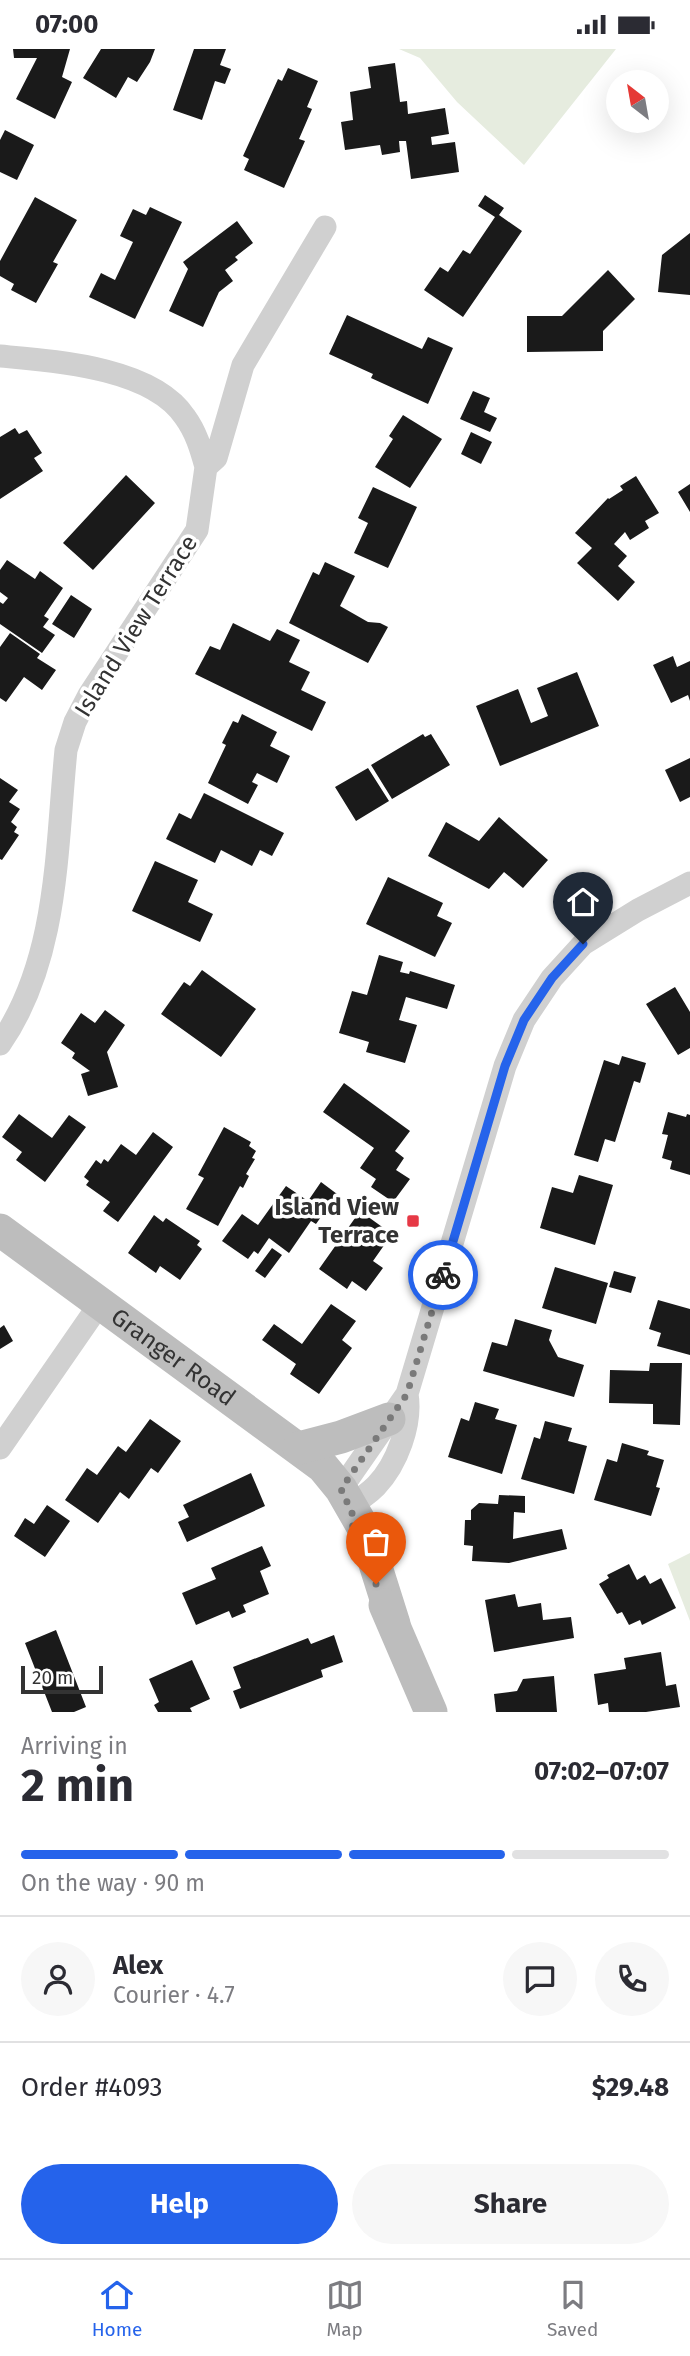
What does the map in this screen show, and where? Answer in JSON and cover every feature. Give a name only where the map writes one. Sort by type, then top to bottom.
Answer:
[{"type":"street","name":"Island View Terrace","points":[[0,1044],[21,1010],[33,981],[49,927],[66,750],[75,722],[89,695],[197,530],[206,467],[216,458],[243,365],[324,227]]},
{"type":"street","points":[[0,356],[99,368],[156,390],[184,415],[198,439],[206,467]]},
{"type":"street","points":[[431,1712],[356,1542],[347,1503],[398,1406],[505,1066],[524,1020],[552,978],[583,944],[638,910],[690,883]]},
{"type":"street","name":"Granger Road","points":[[0,1230],[299,1448],[323,1467],[347,1503]]},
{"type":"street","points":[[0,1448],[101,1302]]},
{"type":"street","points":[[299,1448],[341,1437],[398,1406],[409,1407],[400,1446],[378,1484],[347,1503]]},
{"type":"shaded area","points":[[399,49],[616,49],[524,165],[457,102],[420,58]]},
{"type":"shaded area","points":[[690,1553],[690,1621],[668,1564]]},
{"type":"building","points":[[13,49],[70,49],[62,77],[72,82],[55,119],[16,99],[37,58],[14,58]]},
{"type":"building","points":[[101,49],[155,49],[137,82],[128,77],[116,98],[83,78]]},
{"type":"building","points":[[194,49],[226,49],[220,65],[231,69],[225,84],[215,81],[202,120],[173,110]]},
{"type":"building","points":[[395,63],[400,102],[407,101],[408,114],[445,108],[449,134],[431,137],[432,145],[455,142],[459,172],[411,179],[406,141],[399,141],[400,152],[382,155],[380,145],[345,150],[341,122],[353,120],[350,92],[371,88],[368,67]]},
{"type":"building","points":[[288,68],[318,81],[307,107],[312,109],[299,139],[305,141],[284,188],[244,170],[249,159],[243,156],[278,79],[282,81]]},
{"type":"building","points":[[5,130],[34,145],[17,180],[0,172],[0,140]]},
{"type":"building","points":[[485,195],[504,208],[499,215],[522,231],[463,317],[424,290],[440,267],[448,272],[463,250],[470,254],[495,217],[478,206]]},
{"type":"building","points":[[35,197],[77,220],[53,262],[58,264],[36,303],[11,290],[14,284],[0,276],[0,261]]},
{"type":"building","points":[[150,207],[182,222],[135,319],[89,297],[101,273],[115,280],[133,242],[120,236],[133,209],[146,215]]},
{"type":"building","points":[[237,221],[253,243],[235,257],[238,260],[225,270],[233,281],[219,292],[203,327],[169,311],[188,269],[183,262]]},
{"type":"building","points":[[690,233],[690,295],[658,292],[662,255]]},
{"type":"building","points":[[608,270],[635,299],[603,331],[603,351],[527,352],[527,316],[562,316]]},
{"type":"building","points":[[347,315],[422,349],[428,337],[453,348],[428,404],[371,378],[373,374],[329,354]]},
{"type":"building","points":[[473,391],[490,398],[484,412],[497,418],[490,432],[460,419]]},
{"type":"building","points":[[403,415],[442,439],[410,488],[375,467],[393,439],[389,436]]},
{"type":"building","points":[[15,428],[19,434],[27,430],[42,453],[34,458],[43,471],[0,499],[0,437]]},
{"type":"building","points":[[471,432],[492,442],[481,464],[461,454]]},
{"type":"building","points":[[126,475],[155,503],[93,570],[63,543]]},
{"type":"building","points":[[636,476],[659,513],[645,521],[649,528],[630,540],[625,532],[614,544],[627,556],[618,566],[635,582],[618,601],[577,563],[592,548],[575,533],[608,498],[623,490],[620,486]]},
{"type":"building","points":[[690,484],[690,512],[678,492]]},
{"type":"building","points":[[373,487],[417,507],[388,568],[354,553],[368,523],[358,518]]},
{"type":"building","points":[[7,560],[35,579],[40,571],[63,588],[44,616],[49,619],[43,627],[55,635],[42,653],[0,624],[0,602],[3,604],[8,598],[0,592],[0,570]]},
{"type":"building","points":[[325,562],[355,576],[340,606],[368,622],[388,627],[368,663],[289,623],[313,572],[319,575]]},
{"type":"building","points":[[71,595],[92,609],[74,638],[52,624]]},
{"type":"building","points":[[233,623],[270,641],[277,629],[300,640],[289,662],[310,672],[301,690],[326,702],[312,731],[195,674],[210,646],[220,650]]},
{"type":"building","points":[[10,633],[40,654],[37,658],[56,670],[42,690],[24,677],[6,702],[0,698],[0,647]]},
{"type":"building","points":[[673,656],[677,667],[690,661],[690,701],[688,695],[671,703],[653,665]]},
{"type":"building","points":[[577,672],[599,726],[500,766],[476,706],[518,689],[531,723],[548,716],[537,688]]},
{"type":"building","points":[[242,714],[277,732],[270,746],[290,756],[277,783],[257,773],[252,782],[258,785],[248,804],[208,783],[226,745],[222,743],[233,721],[238,723]]},
{"type":"building","points":[[423,734],[425,737],[431,734],[450,765],[392,799],[371,765]]},
{"type":"building","points":[[690,758],[690,797],[680,802],[665,770]]},
{"type":"building","points":[[368,768],[389,801],[356,821],[335,787]]},
{"type":"building","points":[[0,778],[18,790],[9,802],[20,809],[11,822],[17,827],[14,832],[19,835],[2,860],[0,859]]},
{"type":"building","points":[[204,793],[284,833],[272,856],[260,850],[252,866],[221,850],[215,863],[166,839],[179,813],[191,819]]},
{"type":"building","points":[[499,817],[548,860],[523,888],[504,872],[489,889],[428,856],[446,822],[479,841]]},
{"type":"building","points":[[155,861],[198,880],[188,902],[213,914],[200,942],[132,911]]},
{"type":"building","points":[[388,877],[443,903],[437,916],[452,923],[435,957],[366,924]]},
{"type":"building","points":[[379,955],[403,962],[400,972],[409,974],[410,971],[455,985],[447,1009],[406,997],[399,1020],[417,1025],[405,1063],[366,1052],[369,1042],[339,1033],[352,991],[367,995]]},
{"type":"building","points":[[202,970],[256,1009],[221,1057],[161,1014],[184,982],[190,986]]},
{"type":"building","points":[[675,987],[690,1012],[690,1048],[678,1055],[646,1004]]},
{"type":"building","points":[[105,1010],[125,1025],[107,1052],[118,1087],[88,1096],[81,1074],[90,1071],[72,1058],[75,1053],[61,1043],[81,1013],[95,1023]]},
{"type":"building","points":[[622,1056],[646,1063],[640,1083],[634,1081],[615,1142],[605,1139],[598,1162],[574,1155],[604,1060],[619,1065]]},
{"type":"building","points":[[344,1083],[410,1131],[395,1151],[404,1158],[396,1170],[410,1179],[393,1202],[371,1187],[376,1179],[360,1168],[374,1148],[323,1112]]},
{"type":"building","points":[[668,1112],[686,1117],[687,1114],[690,1115],[690,1175],[670,1169],[672,1161],[662,1158],[668,1135],[662,1134]]},
{"type":"building","points":[[19,1114],[52,1138],[69,1115],[86,1127],[45,1182],[16,1160],[22,1152],[2,1137]]},
{"type":"building","points":[[224,1127],[251,1142],[249,1146],[256,1151],[243,1188],[240,1186],[218,1226],[186,1209],[204,1178],[198,1175]]},
{"type":"building","points":[[153,1132],[173,1147],[118,1222],[103,1211],[110,1202],[86,1185],[89,1181],[84,1177],[96,1160],[101,1164],[104,1159],[108,1162],[121,1144],[136,1155]]},
{"type":"building","points":[[579,1175],[613,1185],[595,1245],[540,1228],[552,1187],[573,1193]]},
{"type":"building","points":[[321,1182],[337,1194],[316,1224],[311,1221],[289,1253],[269,1238],[258,1254],[254,1251],[248,1259],[222,1241],[242,1214],[258,1225],[286,1186],[308,1201]]},
{"type":"building","points":[[360,1211],[392,1234],[373,1261],[383,1268],[366,1291],[352,1281],[347,1289],[319,1269]]},
{"type":"building","points":[[154,1215],[163,1222],[166,1218],[200,1241],[197,1245],[202,1249],[180,1280],[160,1266],[156,1273],[128,1253]]},
{"type":"building","points":[[272,1248],[282,1255],[265,1278],[255,1271]]},
{"type":"building","points":[[555,1267],[608,1283],[596,1324],[542,1308]]},
{"type":"building","points":[[614,1271],[636,1277],[631,1293],[609,1287]]},
{"type":"building","points":[[658,1300],[690,1309],[690,1355],[657,1346],[661,1333],[649,1329]]},
{"type":"building","points":[[331,1304],[356,1321],[342,1340],[352,1348],[319,1394],[290,1374],[296,1364],[262,1340],[274,1324],[302,1344]]},
{"type":"building","points":[[515,1319],[552,1330],[549,1340],[558,1357],[584,1365],[574,1397],[483,1371],[492,1342],[507,1346]]},
{"type":"building","points":[[4,1325],[13,1341],[0,1349],[0,1328]]},
{"type":"building","points":[[650,1363],[682,1363],[680,1425],[653,1424],[653,1404],[609,1403],[610,1370],[649,1371]]},
{"type":"building","points":[[475,1402],[499,1409],[495,1419],[517,1425],[502,1474],[448,1457],[461,1418],[469,1421]]},
{"type":"building","points":[[150,1419],[181,1441],[158,1473],[151,1468],[129,1499],[120,1492],[98,1523],[65,1500],[87,1468],[97,1475],[118,1446],[126,1452]]},
{"type":"building","points":[[545,1421],[572,1428],[568,1441],[587,1446],[574,1494],[521,1479],[534,1437],[540,1439]]},
{"type":"building","points":[[622,1443],[649,1451],[647,1455],[664,1460],[656,1487],[660,1488],[651,1516],[594,1500],[607,1459],[617,1462]]},
{"type":"building","points":[[251,1473],[265,1506],[187,1542],[178,1522],[189,1517],[183,1505]]},
{"type":"building","points":[[499,1495],[525,1496],[525,1513],[514,1512],[513,1539],[562,1529],[567,1549],[509,1563],[472,1561],[473,1546],[464,1545],[465,1520],[471,1520],[471,1510],[479,1503],[498,1504]]},
{"type":"building","points":[[47,1505],[70,1521],[45,1557],[14,1536],[25,1518],[34,1524]]},
{"type":"building","points":[[262,1546],[271,1566],[260,1571],[269,1594],[243,1605],[246,1612],[232,1618],[229,1611],[196,1625],[182,1593],[216,1579],[211,1568]]},
{"type":"building","points":[[629,1564],[637,1580],[645,1575],[650,1584],[661,1578],[676,1608],[642,1625],[640,1620],[629,1625],[622,1612],[617,1614],[599,1584],[609,1578],[607,1575]]},
{"type":"building","points":[[515,1594],[518,1607],[541,1603],[543,1620],[571,1617],[574,1638],[494,1652],[485,1600]]},
{"type":"building","points":[[56,1630],[86,1707],[74,1712],[52,1712],[25,1643]]},
{"type":"building","points":[[334,1635],[343,1662],[321,1670],[323,1677],[240,1709],[233,1691],[241,1688],[233,1667],[308,1638],[311,1644]]},
{"type":"building","points":[[661,1652],[666,1686],[676,1684],[680,1707],[646,1712],[609,1712],[608,1703],[598,1705],[594,1674],[626,1669],[624,1658]]},
{"type":"building","points":[[192,1660],[210,1699],[190,1708],[192,1712],[158,1712],[154,1705],[159,1702],[149,1679]]},
{"type":"building","points":[[554,1676],[557,1712],[496,1712],[494,1694],[517,1691],[523,1679]]},
{"type":"way so far","points":[[376,1584],[356,1542],[352,1513],[341,1489],[407,1394],[443,1275]]},
{"type":"place","name":"Island View Terrace","points":[[413,1221]]},
{"type":"route","points":[[443,1275],[505,1066],[524,1020],[552,978],[583,944]]}]
